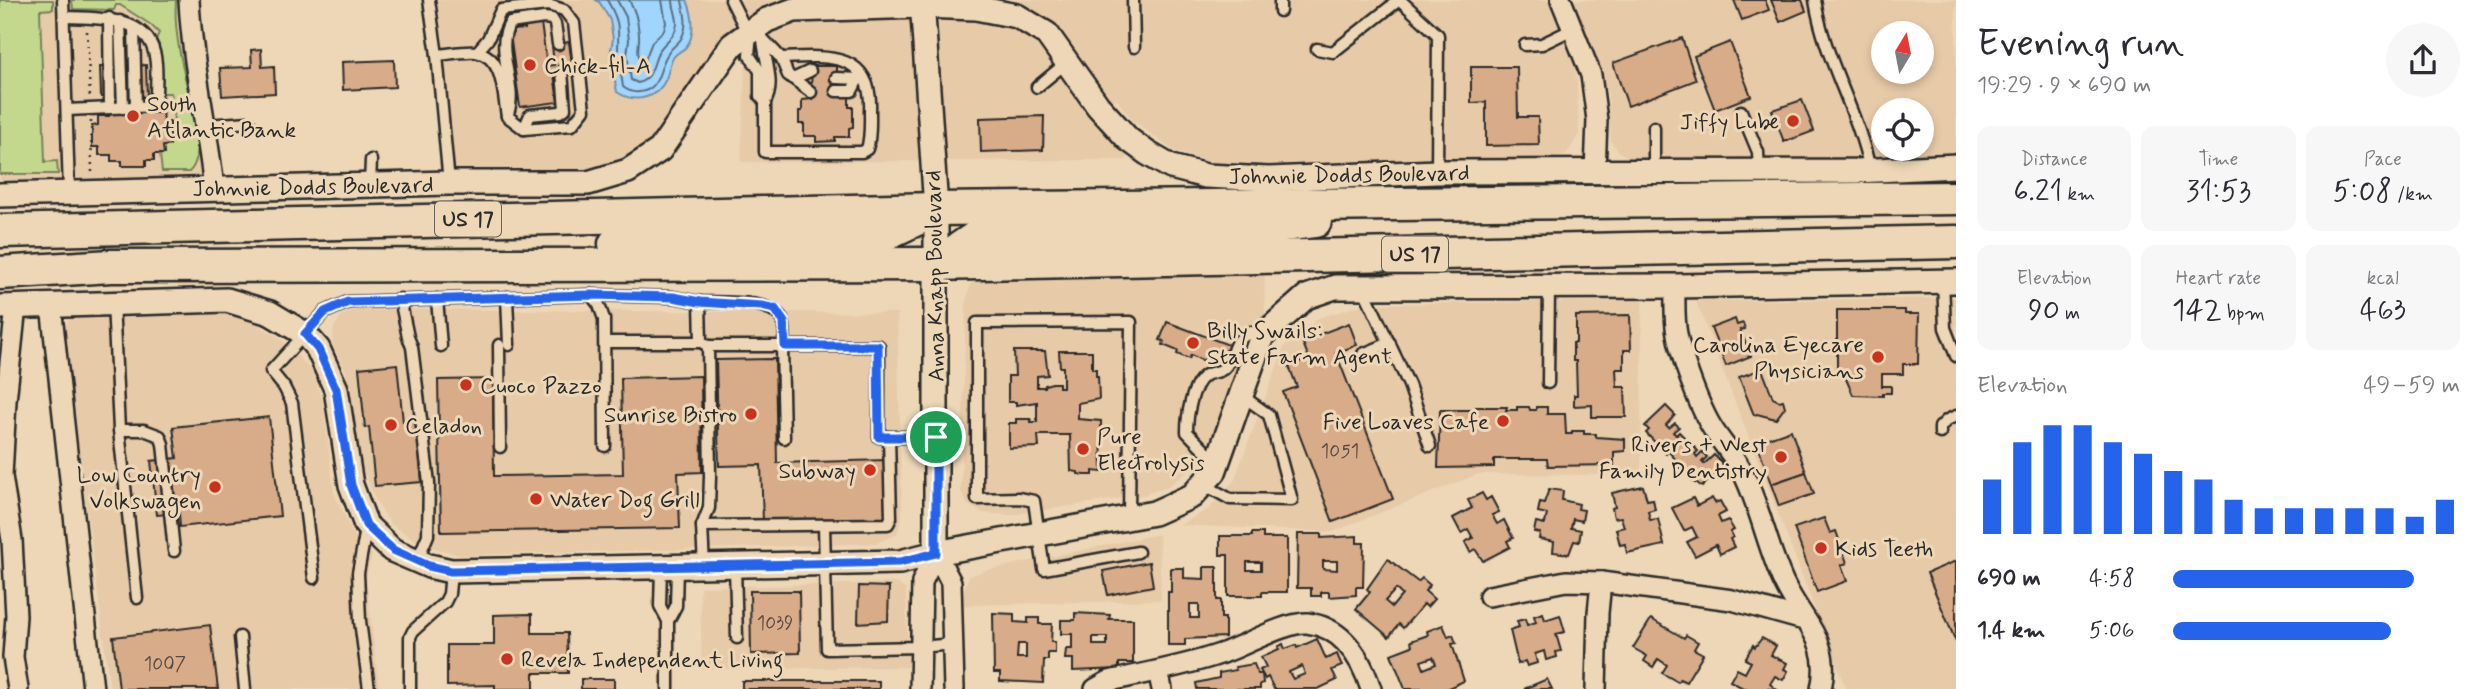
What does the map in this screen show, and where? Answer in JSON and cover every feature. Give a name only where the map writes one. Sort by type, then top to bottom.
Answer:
[{"type":"highway","name":"Johnnie Dodds Boulevard","points":[[0,231],[936,209],[1956,198]]},
{"type":"highway","points":[[937,264],[978,236],[986,234],[1186,233],[1261,229],[1437,204]]},
{"type":"highway","points":[[435,265],[595,245],[874,239],[936,209]]},
{"type":"highway","name":"US 17","points":[[0,273],[111,266],[937,264],[1894,244],[1956,245]]},
{"type":"street","points":[[189,0],[191,39],[214,188]]},
{"type":"street","points":[[1561,0],[1591,75],[1596,98],[1595,172]]},
{"type":"street","name":"Johnnie Dodds Boulevard","points":[[0,195],[449,183],[588,183],[628,171],[660,150],[732,45],[754,33],[767,20],[793,10],[922,3],[1018,12],[1047,34],[1098,106],[1128,139],[1171,167],[1206,176],[1269,179],[1437,172],[1870,170],[1956,166]]},
{"type":"street","name":"Anna Knapp Boulevard","points":[[920,689],[922,583],[936,553],[937,264],[936,209],[922,3]]},
{"type":"street","points":[[18,689],[13,657],[16,616],[12,540],[2,476],[8,306],[227,300],[270,313],[305,334],[318,349],[336,389],[351,485],[366,525],[393,550],[417,561],[451,571],[900,562],[1154,513],[1192,496],[1214,472],[1262,336],[1306,297],[1335,287],[1675,286],[1950,281]]},
{"type":"street","points":[[1675,286],[1676,334],[1701,405],[1712,428],[1740,466],[1783,582],[1804,620],[1815,632],[1824,658],[1822,689]]},
{"type":"street","points":[[51,304],[93,689]]},
{"type":"street","name":"Anna Knapp Boulevard","points":[[936,553],[951,582],[954,689]]},
{"type":"street","points":[[1489,596],[1566,581],[1601,582],[1732,600],[1804,620]]},
{"type":"street","points":[[1596,689],[1601,582]]},
{"type":"street","points":[[1095,689],[1110,681],[1160,680],[1282,629],[1306,623],[1347,641],[1365,671],[1371,689]]},
{"type":"lane","points":[[63,0],[66,110],[80,191]]},
{"type":"lane","points":[[429,0],[449,183]]},
{"type":"lane","points":[[493,0],[501,10]]},
{"type":"lane","points":[[731,0],[754,33],[781,58],[788,75],[810,81]]},
{"type":"lane","points":[[1133,0],[1135,47]]},
{"type":"lane","points":[[1280,0],[1280,11]]},
{"type":"lane","points":[[1317,49],[1334,52],[1399,0],[1438,35],[1437,172]]},
{"type":"lane","points":[[1815,0],[1821,28],[1859,127],[1870,170]]},
{"type":"lane","points":[[437,55],[477,52],[492,61],[498,68],[507,117],[524,129],[572,125],[584,110],[574,23],[564,10],[548,5],[501,10]]},
{"type":"lane","points":[[477,52],[488,39],[501,10]]},
{"type":"lane","points":[[64,17],[109,18],[120,21],[134,28],[155,52],[156,106],[66,110]]},
{"type":"lane","points":[[109,18],[110,108]]},
{"type":"lane","points":[[507,117],[512,105],[503,34],[510,23],[552,19],[558,44]]},
{"type":"lane","points":[[120,21],[123,108]]},
{"type":"lane","points":[[134,28],[136,107]]},
{"type":"lane","points":[[1525,45],[1542,44],[1573,29]]},
{"type":"lane","points":[[754,33],[749,55],[760,71],[760,96],[765,102],[765,152],[862,152],[867,149],[872,91],[862,79],[861,72],[834,57],[781,58]]},
{"type":"lane","points":[[1037,87],[1067,62]]},
{"type":"lane","points":[[524,129],[530,115],[560,112],[565,109],[562,71]]},
{"type":"lane","points":[[862,79],[852,91],[836,81],[862,79]]},
{"type":"lane","points":[[1741,111],[1758,152],[1759,171]]},
{"type":"lane","points":[[206,125],[249,122]]},
{"type":"lane","points":[[1654,127],[1654,171]]},
{"type":"lane","points":[[370,160],[370,185]]},
{"type":"lane","points":[[1950,281],[1945,328],[1956,356]]},
{"type":"lane","points":[[1363,287],[1409,385],[1430,446]]},
{"type":"lane","points":[[1548,383],[1549,287]]},
{"type":"lane","points":[[591,295],[599,305],[604,319],[606,446]]},
{"type":"lane","points":[[314,579],[292,403],[271,371],[325,312],[348,302],[591,295],[673,297],[775,309],[784,322],[784,438]]},
{"type":"lane","points":[[500,447],[507,297]]},
{"type":"lane","points":[[400,299],[412,348],[429,483],[428,535],[417,561]]},
{"type":"lane","points":[[437,299],[441,346]]},
{"type":"lane","points":[[113,302],[119,430],[137,598]]},
{"type":"lane","points":[[700,302],[710,476],[709,508],[702,526],[704,567]]},
{"type":"lane","points":[[1129,517],[1131,322],[977,323],[977,499],[1019,498],[1034,501],[1044,569],[1138,552]]},
{"type":"lane","points":[[1217,463],[1187,432],[1188,410],[1200,383],[1207,375],[1219,373],[1226,365],[1237,340],[1251,332],[1262,336]]},
{"type":"lane","points":[[605,342],[878,346],[879,437],[936,437]]},
{"type":"lane","points":[[1363,354],[1390,343]]},
{"type":"lane","points":[[1203,484],[1230,499],[1292,500],[1269,415],[1241,395]]},
{"type":"lane","points":[[1940,433],[1940,426],[1956,416]]},
{"type":"lane","points":[[119,430],[144,430],[160,436],[174,551]]},
{"type":"lane","points":[[702,526],[888,524],[891,518],[889,437]]},
{"type":"lane","points":[[366,525],[358,573],[360,621],[369,689]]},
{"type":"lane","points":[[824,525],[827,649],[953,644]]},
{"type":"lane","points":[[736,566],[737,638]]},
{"type":"lane","points":[[668,689],[668,621],[660,606],[669,568]]},
{"type":"lane","points":[[668,621],[676,606],[669,568]]},
{"type":"lane","points":[[410,689],[410,637],[413,631],[445,602],[451,571]]},
{"type":"lane","points":[[240,637],[245,689]]},
{"type":"path","points":[[87,24],[90,101]]},
{"type":"path","points":[[80,191],[90,118]]},
{"type":"shaded area","points":[[0,0],[189,0],[214,188],[0,195]]},
{"type":"shaded area","points":[[429,0],[1550,0],[1574,61],[1579,134],[1566,155],[1541,159],[1214,164],[1174,151],[1132,120],[1115,97],[1114,123],[1128,139],[1127,160],[741,162],[747,33],[628,171],[449,183]]},
{"type":"shaded area","points":[[1573,0],[1956,0],[1956,158],[1934,158],[1934,98],[1871,98],[1871,159],[1642,161],[1631,159],[1619,152],[1611,141],[1608,94]]},
{"type":"shaded area","points":[[1264,269],[1265,319],[1215,445],[1197,465],[1168,486],[1143,495],[1010,515],[983,513],[968,505],[961,491],[966,302],[971,283],[991,277]]},
{"type":"shaded area","points":[[1956,298],[1956,689],[1846,689],[1696,301]]},
{"type":"shaded area","points":[[1642,301],[1641,475],[1478,474],[1332,532],[1180,525],[1209,509],[1234,481],[1285,345],[1319,318],[1364,304]]},
{"type":"shaded area","points":[[360,309],[897,313],[902,517],[897,534],[876,543],[459,555],[421,544],[391,524],[376,501],[362,467],[346,371],[332,344],[334,328],[342,315]]},
{"type":"shaded area","points":[[239,314],[280,338],[312,371],[323,402],[334,493],[353,534],[372,555],[366,577],[379,689],[110,689],[64,331],[71,315]]},
{"type":"shaded area","points":[[1159,534],[1161,600],[964,605],[964,590],[969,577],[983,571]]},
{"type":"shaded area","points":[[897,583],[906,590],[908,667],[702,669],[700,587]]},
{"type":"green space","points":[[0,0],[53,0],[53,9],[40,10],[45,162],[57,161],[58,174],[0,174]]},
{"type":"green space","points":[[72,0],[176,0],[178,41],[198,142],[195,162],[189,172],[162,172],[160,154],[164,153],[163,146],[170,145],[170,122],[174,121],[171,93],[160,93],[159,45],[156,39],[159,33],[120,5],[116,5],[114,10],[73,9]]},
{"type":"water","points":[[596,0],[687,0],[691,12],[691,37],[686,47],[673,58],[662,86],[651,95],[631,98],[617,92],[610,55],[613,39],[610,20]]},
{"type":"building","points":[[1734,0],[1765,0],[1769,10],[1742,20]]},
{"type":"building","points":[[1771,0],[1802,0],[1806,11],[1780,22]]},
{"type":"building","name":"Chick-fil-A","points":[[541,23],[547,66],[554,65],[552,45],[569,42],[573,71],[554,74],[558,102],[520,107],[510,34],[513,30],[525,29],[525,25]]},
{"type":"building","points":[[1682,38],[1696,80],[1628,106],[1613,63]]},
{"type":"building","points":[[1730,42],[1751,96],[1715,110],[1694,56]]},
{"type":"building","points":[[261,49],[262,67],[274,66],[275,93],[222,96],[220,68],[252,67],[251,50]]},
{"type":"building","points":[[394,60],[395,87],[343,90],[342,62]]},
{"type":"building","name":"South Atlantic Bank","points":[[146,65],[147,97],[139,97],[140,113],[163,113],[163,123],[170,122],[170,145],[163,146],[164,154],[154,154],[154,160],[146,160],[146,166],[122,166],[122,161],[111,161],[111,155],[99,155],[99,147],[92,147],[92,126],[98,125],[98,116],[109,116],[108,97],[101,97],[100,67]]},
{"type":"building","points":[[811,66],[837,66],[837,97],[849,96],[849,107],[853,107],[853,127],[849,128],[849,137],[816,142],[816,136],[804,136],[804,124],[799,124],[799,111],[802,111],[802,100],[812,99]]},
{"type":"building","points":[[1471,67],[1517,67],[1518,117],[1538,117],[1539,145],[1486,146],[1486,102],[1471,103]]},
{"type":"building","name":"Jiffy Lube","points":[[1802,100],[1814,131],[1784,142],[1772,110]]},
{"type":"building","points":[[1044,116],[1043,150],[981,152],[980,118]]},
{"type":"building","name":"Carolina Eyecare Physicians","points":[[1837,310],[1905,310],[1905,314],[1919,314],[1918,364],[1903,364],[1903,374],[1882,374],[1882,386],[1891,386],[1891,393],[1883,393],[1883,396],[1853,395],[1843,372],[1837,372],[1837,350],[1840,350],[1840,343],[1837,343]]},
{"type":"building","points":[[1630,315],[1631,350],[1624,350],[1624,369],[1616,369],[1617,387],[1625,387],[1626,417],[1592,417],[1592,405],[1574,406],[1574,395],[1577,395],[1576,361],[1573,361],[1576,316]]},
{"type":"building","points":[[1735,319],[1737,325],[1743,323],[1745,329],[1740,330],[1751,356],[1726,366],[1711,328]]},
{"type":"building","name":"Billy Swails: State Farm Agent","points":[[1167,322],[1229,345],[1223,360],[1207,354],[1204,361],[1191,355],[1189,359],[1163,345],[1164,341],[1160,340]]},
{"type":"building","points":[[1349,323],[1357,345],[1336,353],[1393,499],[1333,522],[1283,392],[1297,387],[1289,366],[1309,358],[1302,341]]},
{"type":"building","points":[[1014,351],[1045,351],[1048,375],[1037,376],[1037,387],[1059,383],[1059,387],[1063,387],[1063,367],[1060,367],[1059,351],[1092,351],[1092,369],[1096,369],[1098,376],[1099,399],[1078,403],[1078,419],[1101,421],[1102,472],[1093,471],[1093,475],[1085,475],[1071,471],[1070,435],[1038,435],[1039,447],[1009,448],[1009,423],[1016,423],[1016,419],[1031,419],[1031,422],[1037,422],[1037,402],[1016,405],[1016,402],[1008,402],[1008,376],[1015,376]]},
{"type":"building","points":[[775,359],[777,463],[886,460],[887,519],[763,521],[761,465],[719,466],[716,360]]},
{"type":"building","name":"Celadon","points":[[397,364],[403,422],[416,421],[422,482],[375,486],[369,427],[365,428],[359,368]]},
{"type":"building","points":[[1762,369],[1773,398],[1783,400],[1785,407],[1776,419],[1754,415],[1739,377]]},
{"type":"building","points":[[701,376],[702,472],[678,473],[680,528],[441,532],[438,380],[493,379],[494,476],[623,474],[621,378]]},
{"type":"building","points":[[1666,406],[1675,415],[1666,425],[1669,428],[1675,423],[1679,427],[1673,432],[1676,435],[1679,432],[1698,451],[1695,454],[1697,457],[1702,452],[1707,457],[1702,462],[1704,464],[1714,455],[1724,465],[1702,487],[1676,464],[1678,462],[1668,451],[1666,454],[1646,433],[1649,430],[1645,426]]},
{"type":"building","points":[[1476,407],[1507,407],[1506,410],[1517,410],[1517,407],[1529,407],[1530,410],[1536,410],[1536,407],[1547,407],[1547,414],[1565,414],[1566,434],[1584,431],[1584,434],[1596,434],[1596,437],[1625,439],[1625,451],[1614,452],[1614,465],[1548,466],[1547,459],[1494,459],[1494,467],[1438,468],[1440,410],[1476,410]]},
{"type":"building","name":"Low Country Volkswagen","points":[[269,417],[280,516],[180,527],[179,513],[157,515],[151,461],[177,458],[173,427]]},
{"type":"building","name":"Rivers + West Family Dentistry","points":[[1791,430],[1806,472],[1771,484],[1757,442]]},
{"type":"building","points":[[1806,472],[1814,494],[1779,506],[1771,484]]},
{"type":"building","points":[[1643,486],[1647,500],[1653,499],[1655,509],[1648,511],[1650,520],[1658,519],[1664,545],[1627,553],[1625,544],[1620,545],[1616,529],[1624,527],[1621,517],[1614,518],[1612,493]]},
{"type":"building","points":[[1549,489],[1563,491],[1562,500],[1579,504],[1578,509],[1584,510],[1582,521],[1573,519],[1571,528],[1581,530],[1579,542],[1574,541],[1569,554],[1553,552],[1554,542],[1539,539],[1540,533],[1534,532],[1536,522],[1545,524],[1547,514],[1538,512],[1540,502],[1544,503]]},
{"type":"building","points":[[1482,493],[1486,500],[1491,497],[1499,512],[1492,515],[1497,524],[1504,520],[1513,538],[1507,541],[1510,547],[1483,561],[1475,549],[1470,552],[1465,542],[1473,538],[1468,529],[1461,533],[1453,518],[1472,508],[1468,500]]},
{"type":"building","points":[[1693,498],[1697,506],[1712,498],[1715,503],[1720,501],[1726,512],[1718,516],[1721,523],[1728,520],[1734,530],[1730,532],[1733,537],[1730,539],[1734,547],[1720,554],[1716,545],[1695,556],[1687,542],[1697,537],[1692,527],[1684,531],[1672,508]]},
{"type":"building","name":"Kids Teeth","points":[[1824,518],[1830,533],[1836,531],[1847,563],[1841,565],[1847,581],[1817,592],[1794,528]]},
{"type":"building","points":[[1252,533],[1263,533],[1263,538],[1287,538],[1287,592],[1262,592],[1262,596],[1228,596],[1228,555],[1220,555],[1220,536],[1252,536]],"holes":[[[1247,562],[1261,562],[1261,570],[1247,570]]]},
{"type":"building","points":[[1298,534],[1321,534],[1321,538],[1357,536],[1357,543],[1364,543],[1363,587],[1356,587],[1356,595],[1329,597],[1329,592],[1321,592],[1321,596],[1311,596],[1311,588],[1297,588]],"holes":[[[1323,561],[1337,561],[1337,570],[1323,569]]]},
{"type":"building","points":[[1388,559],[1418,582],[1422,578],[1430,585],[1425,591],[1434,599],[1427,607],[1424,604],[1403,628],[1399,624],[1389,637],[1356,609],[1370,592],[1367,589]],"holes":[[[1396,589],[1402,595],[1392,607],[1385,601]]]},
{"type":"building","points":[[1956,561],[1956,642],[1927,573]]},
{"type":"building","points":[[1149,562],[1153,586],[1108,595],[1103,571]]},
{"type":"building","points":[[1204,567],[1217,567],[1217,600],[1221,600],[1221,618],[1225,618],[1225,637],[1185,639],[1185,645],[1168,645],[1171,568],[1184,568],[1184,578],[1204,579]],"holes":[[[1190,604],[1199,604],[1199,618],[1190,618]]]},
{"type":"building","points":[[859,586],[889,587],[888,621],[858,623]]},
{"type":"building","points":[[750,591],[799,591],[800,653],[751,654]]},
{"type":"building","points":[[993,613],[1014,614],[1014,622],[1028,623],[1028,618],[1039,618],[1039,624],[1052,624],[1051,642],[1055,642],[1055,653],[1048,653],[1048,660],[1044,660],[1043,683],[1000,681],[1000,673],[994,673]],"holes":[[[1018,644],[1026,644],[1026,658],[1017,658]]]},
{"type":"building","points":[[1075,613],[1110,615],[1109,619],[1133,619],[1133,663],[1119,663],[1119,669],[1073,671],[1073,659],[1065,659],[1066,649],[1072,649],[1072,634],[1061,634],[1061,620],[1075,620]],"holes":[[[1093,637],[1107,637],[1107,645],[1093,645]]]},
{"type":"building","points":[[1543,613],[1545,620],[1560,615],[1565,632],[1556,634],[1561,651],[1556,652],[1557,657],[1546,660],[1544,651],[1535,654],[1537,663],[1527,666],[1525,661],[1518,664],[1510,630],[1519,627],[1517,621],[1525,619],[1527,625],[1536,622],[1534,616]]},
{"type":"building","name":"Revela Independent Living","points":[[532,614],[532,633],[567,633],[568,673],[534,673],[534,689],[495,689],[495,685],[447,686],[447,645],[494,645],[494,615]]},
{"type":"building","points":[[1651,619],[1684,638],[1686,635],[1698,642],[1694,649],[1703,654],[1686,682],[1680,679],[1678,682],[1662,673],[1667,665],[1658,659],[1653,667],[1644,661],[1647,656],[1633,648]]},
{"type":"building","points":[[210,625],[218,689],[119,689],[113,637]]},
{"type":"building","points":[[1443,625],[1448,637],[1453,635],[1456,643],[1452,644],[1464,681],[1446,689],[1405,689],[1391,654],[1412,646],[1411,641],[1428,635],[1427,631]],"holes":[[[1433,657],[1436,664],[1424,669],[1421,661]]]},
{"type":"building","points":[[1762,638],[1776,646],[1771,655],[1787,663],[1784,669],[1788,671],[1783,680],[1775,676],[1770,684],[1776,689],[1745,689],[1730,681],[1737,669],[1745,673],[1751,662],[1745,659],[1753,645],[1755,647]]},
{"type":"building","points":[[1317,639],[1326,659],[1337,654],[1342,666],[1332,670],[1337,680],[1318,689],[1274,689],[1268,677],[1265,679],[1260,670],[1266,667],[1261,657],[1279,649],[1283,644],[1285,649],[1296,645],[1297,648]],"holes":[[[1302,666],[1305,674],[1293,679],[1289,672]]]},
{"type":"building","points":[[1254,664],[1258,674],[1262,674],[1263,683],[1260,684],[1260,689],[1197,689],[1196,683],[1219,678],[1219,673],[1236,670],[1235,667]]},
{"type":"building","name":"Revela Independent Living","points":[[581,679],[614,679],[614,689],[581,689]]},
{"type":"building","points":[[1547,679],[1552,689],[1524,689]]},
{"type":"building","points":[[742,681],[879,681],[879,689],[742,689]]},
{"type":"place","name":"Chick-fil-A","points":[[530,65]]},
{"type":"place","name":"South Atlantic Bank","points":[[133,116]]},
{"type":"place","name":"Jiffy Lube","points":[[1793,121]]},
{"type":"place","name":"Billy Swails: State Farm Agent","points":[[1193,343]]},
{"type":"place","name":"Carolina Eyecare Physicians","points":[[1878,357]]},
{"type":"place","name":"Cuoco Pazzo","points":[[466,385]]},
{"type":"place","name":"Sunrise Bistro","points":[[751,414]]},
{"type":"place","name":"Five Loaves Cafe","points":[[1503,421]]},
{"type":"place","name":"Celadon","points":[[391,425]]},
{"type":"place","name":"Pure Electrolysis","points":[[1083,449]]},
{"type":"place","name":"Rivers + West Family Dentistry","points":[[1781,457]]},
{"type":"place","name":"Subway","points":[[870,470]]},
{"type":"place","name":"Low Country Volkswagen","points":[[215,487]]},
{"type":"place","name":"Water Dog Grill","points":[[536,499]]},
{"type":"place","name":"Kids Teeth","points":[[1821,548]]},
{"type":"place","name":"Revela Independent Living","points":[[507,659]]},
{"type":"route","points":[[591,295],[673,297],[700,302],[762,306],[775,309],[784,322],[785,346],[878,346],[879,437],[936,437],[936,553],[900,562],[825,565],[451,571],[429,566],[393,550],[366,525],[351,485],[336,389],[318,349],[305,334],[325,312],[348,302],[591,295]]}]
